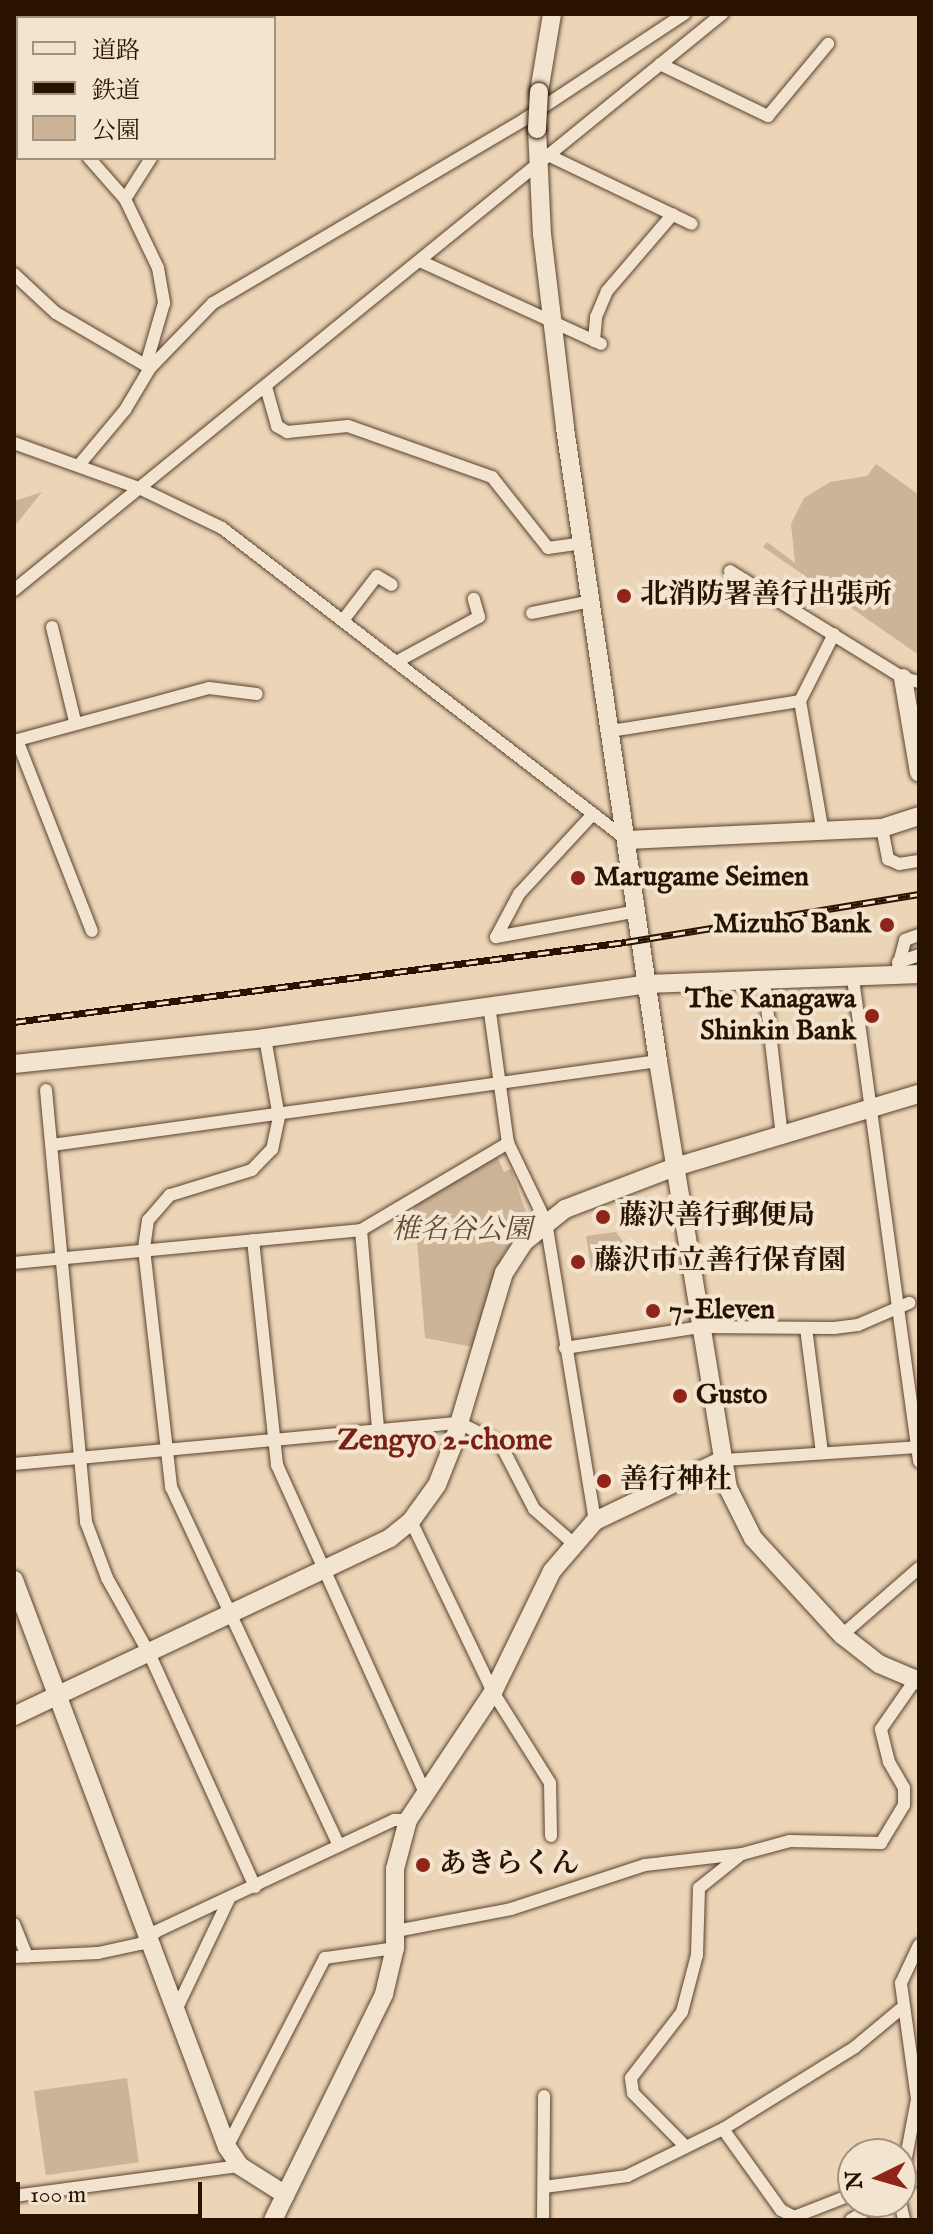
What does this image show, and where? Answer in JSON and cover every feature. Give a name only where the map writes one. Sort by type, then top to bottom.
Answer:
[{"type":"street","points":[[227,2147],[325,1958],[481,1917],[645,1865],[742,1854],[790,1841],[881,1843],[899,1822],[904,1788],[884,1749],[881,1729],[917,1680],[879,1664],[842,1635],[753,1538],[738,1515],[723,1460],[658,1061],[552,323],[544,160],[537,129],[539,92],[552,14]]},
{"type":"street","points":[[148,367],[181,332],[225,295],[525,119],[684,14]]},
{"type":"street","points":[[14,590],[722,14]]},
{"type":"street","points":[[660,64],[768,116],[828,44]]},
{"type":"street","points":[[79,465],[125,410],[148,367],[162,316],[163,289],[125,199],[91,160]]},
{"type":"street","points":[[125,199],[150,160]]},
{"type":"street","points":[[544,160],[692,224]]},
{"type":"street","points":[[420,261],[597,343],[596,317],[607,291],[673,214]]},
{"type":"street","points":[[14,274],[56,313],[148,367]]},
{"type":"street","points":[[266,387],[277,426],[287,432],[348,426],[492,477],[548,548],[583,543]]},
{"type":"street","points":[[14,443],[139,488],[222,528],[627,840],[822,827],[882,828],[919,816]]},
{"type":"street","points":[[730,571],[911,680],[919,773]]},
{"type":"street","points":[[344,619],[377,576],[392,585]]},
{"type":"street","points":[[398,661],[479,617],[474,599]]},
{"type":"street","points":[[532,613],[591,601]]},
{"type":"street","points":[[52,627],[75,721]]},
{"type":"street","points":[[822,827],[800,701],[834,634]]},
{"type":"street","points":[[92,931],[16,741],[75,721],[209,688],[257,694]]},
{"type":"street","points":[[611,731],[800,701]]},
{"type":"street","points":[[593,814],[519,894],[496,937],[638,911]]},
{"type":"street","points":[[882,828],[888,859],[899,864],[919,861]]},
{"type":"street","points":[[897,970],[905,940],[919,935]]},
{"type":"street","points":[[897,970],[919,955]]},
{"type":"street","points":[[14,1064],[265,1038],[648,984],[853,979],[897,970],[919,974]]},
{"type":"street","points":[[853,979],[903,1304],[919,1462]]},
{"type":"street","points":[[764,981],[782,1136]]},
{"type":"street","points":[[489,1005],[508,1143],[546,1222],[595,1521]]},
{"type":"street","points":[[265,1038],[279,1117],[272,1149],[252,1170],[188,1187],[157,1208],[144,1228],[144,1249],[165,1453],[182,1514],[233,1613],[339,1846]]},
{"type":"street","points":[[52,1145],[279,1117],[658,1061]]},
{"type":"street","points":[[46,1090],[63,1256],[77,1460],[94,1550],[149,1653],[255,1887]]},
{"type":"street","points":[[14,1716],[322,1571],[411,1521],[437,1485],[504,1273],[524,1242],[546,1222],[582,1199],[675,1167],[919,1094]]},
{"type":"street","points":[[14,1263],[361,1230],[508,1143]]},
{"type":"street","points":[[361,1230],[378,1430]]},
{"type":"street","points":[[253,1240],[271,1440],[277,1465],[322,1571],[423,1789]]},
{"type":"street","points":[[565,1348],[701,1327],[858,1325],[903,1304]]},
{"type":"street","points":[[806,1328],[822,1453]]},
{"type":"street","points":[[14,1464],[165,1453],[459,1423],[500,1443],[534,1509],[573,1543]]},
{"type":"street","points":[[273,2220],[373,2023],[396,1940],[395,1869],[408,1820],[423,1789],[493,1692],[552,1571],[573,1543],[595,1521],[723,1460],[918,1447]]},
{"type":"street","points":[[411,1521],[493,1692],[550,1783],[551,1836]]},
{"type":"street","points":[[842,1635],[919,1568]]},
{"type":"street","points":[[14,1580],[227,2147],[240,2166],[286,2195]]},
{"type":"street","points":[[904,1788],[919,1791]]},
{"type":"street","points":[[14,1924],[20,1956],[115,1951],[149,1938],[394,1820],[408,1820]]},
{"type":"street","points":[[685,2146],[633,2093],[631,2078],[682,2012],[697,1955],[699,1888],[742,1854]]},
{"type":"street","points":[[176,2010],[229,1899]]},
{"type":"street","points":[[909,2138],[917,2099],[917,2056],[903,2007],[905,1969],[919,1945]]},
{"type":"street","points":[[544,2187],[612,2180],[723,2129],[855,2047],[903,2007]]},
{"type":"street","points":[[543,2220],[544,2096]]},
{"type":"street","points":[[723,2129],[781,2210],[794,2217],[837,2200]]},
{"type":"street","points":[[14,2196],[240,2166]]},
{"type":"green space","points":[[876,464],[919,495],[919,655],[763,547],[767,542],[795,563],[791,524],[804,498],[830,482],[867,476]]},
{"type":"green space","points":[[42,492],[14,527],[14,501]]},
{"type":"green space","name":"椎名谷公園","points":[[497,1156],[504,1172],[511,1169],[529,1221],[503,1254],[473,1347],[425,1338],[414,1205]]},
{"type":"green space","points":[[616,1232],[628,1248],[616,1250],[618,1269],[592,1273],[586,1236]]},
{"type":"green space","points":[[127,2078],[139,2162],[46,2175],[34,2091]]},
{"type":"railway","points":[[14,1022],[626,942],[919,894]]},
{"type":"place","name":"北消防署善行出張所","points":[[624,596]]},
{"type":"place","name":"Marugame Seimen","points":[[578,878]]},
{"type":"place","name":"Mizuho Bank","points":[[887,925]]},
{"type":"place","name":"The Kanagawa Shinkin Bank","points":[[872,1016]]},
{"type":"place","name":"藤沢善行郵便局","points":[[603,1217]]},
{"type":"place","name":"藤沢市立善行保育園","points":[[578,1262]]},
{"type":"place","name":"7-Eleven","points":[[653,1311]]},
{"type":"place","name":"Gusto","points":[[680,1396]]},
{"type":"place","name":"善行神社","points":[[604,1481]]},
{"type":"place","name":"あきらくん","points":[[423,1865]]},
{"type":"district","name":"Zengyo 2-chome","points":[[445,1441]]}]
